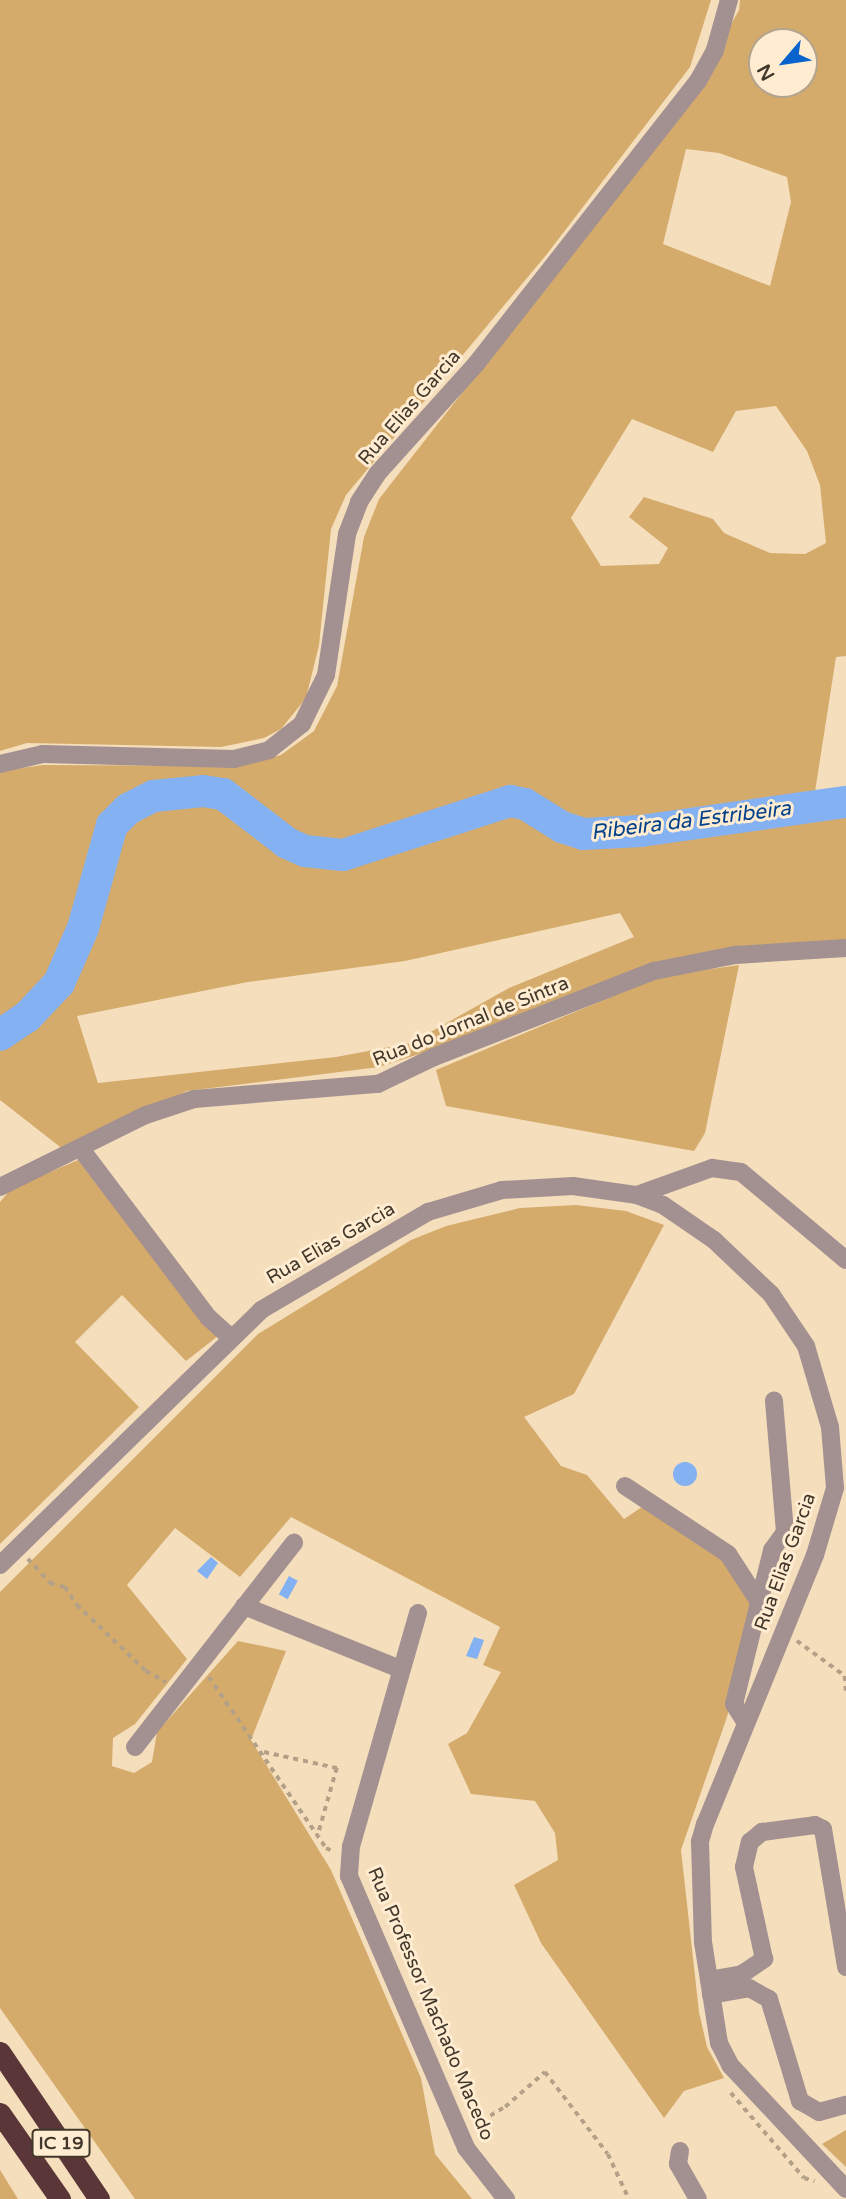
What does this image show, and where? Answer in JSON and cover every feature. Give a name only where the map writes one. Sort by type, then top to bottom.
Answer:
[{"type":"highway","name":"IC 19","points":[[0,2052],[99,2199]]},
{"type":"highway","name":"IC 19","points":[[0,2113],[60,2199]]},
{"type":"street","name":"Rua Elias Garcia","points":[[0,764],[43,754],[234,759],[270,750],[302,724],[326,675],[347,534],[359,502],[377,474],[476,364],[698,81],[715,51],[729,0]]},
{"type":"street","name":"Rua do Jornal de Sintra","points":[[0,1187],[146,1115],[194,1099],[378,1084],[434,1057],[654,971],[735,955],[846,948]]},
{"type":"street","points":[[81,1149],[209,1318],[230,1337]]},
{"type":"street","points":[[637,1195],[696,1171],[712,1168],[741,1172],[846,1260]]},
{"type":"street","name":"Rua Elias Garcia","points":[[9,1566],[230,1337],[289,1290],[428,1212],[461,1199],[530,1186],[573,1186],[637,1195],[663,1205],[714,1240],[771,1294],[796,1325],[822,1387],[835,1457],[835,1488],[815,1555],[744,1720],[700,1842],[703,1942],[719,2043],[730,2065],[842,2184]]},
{"type":"street","points":[[744,1720],[734,1704],[761,1605],[772,1550],[785,1532],[774,1400]]},
{"type":"street","points":[[625,1486],[728,1554],[761,1605]]},
{"type":"street","points":[[135,1747],[294,1543]]},
{"type":"street","points":[[244,1606],[400,1669]]},
{"type":"street","name":"Rua Professor Machado Macedo","points":[[418,1613],[400,1669],[350,1858],[349,1876],[460,2134],[506,2199]]},
{"type":"street","points":[[710,1988],[742,1975],[764,1959],[744,1867],[750,1842],[762,1832],[815,1825],[823,1829],[846,1965]]},
{"type":"street","points":[[710,1988],[749,1988],[769,1999],[800,2101],[819,2112],[846,2105]]},
{"type":"street","points":[[680,2151],[678,2164],[698,2199]]},
{"type":"path","points":[[9,1566],[27,1558],[36,1549]]},
{"type":"path","points":[[27,1558],[50,1583],[65,1587],[77,1605],[146,1671],[180,1689]]},
{"type":"path","points":[[784,1630],[845,1676],[846,1691]]},
{"type":"path","points":[[200,1664],[264,1752],[326,1848],[350,1858]]},
{"type":"path","points":[[264,1752],[337,1768],[318,1835]]},
{"type":"path","points":[[460,2134],[505,2107],[545,2072],[608,2154],[629,2199]]},
{"type":"path","points":[[730,2089],[732,2098],[804,2178],[842,2184]]},
{"type":"shaded area","points":[[0,0],[711,0],[690,67],[547,254],[346,495],[331,529],[319,645],[306,698],[281,729],[264,738],[221,747],[27,743],[0,751]]},
{"type":"shaded area","points":[[740,0],[846,0],[846,656],[836,657],[815,792],[846,790],[846,941],[742,950],[379,1067],[187,1091],[64,1150],[0,1100],[0,771],[43,765],[239,766],[281,755],[314,731],[337,686],[364,537],[379,499],[685,108],[739,10]],"holes":[[[686,149],[719,153],[787,177],[791,202],[770,286],[663,244]],[[776,406],[807,451],[820,485],[826,543],[805,554],[770,553],[724,533],[713,519],[644,497],[629,517],[668,548],[659,564],[601,566],[571,518],[632,419],[713,452],[736,411]],[[620,913],[634,937],[509,988],[411,1043],[336,1057],[98,1083],[77,1016],[248,982],[405,961]]]},
{"type":"shaded area","points":[[739,965],[705,1133],[694,1151],[446,1106],[436,1070],[661,976]]},
{"type":"shaded area","points":[[78,1160],[218,1336],[186,1361],[122,1295],[75,1342],[139,1407],[0,1544],[0,1202],[11,1189]]},
{"type":"shaded area","points":[[576,1205],[626,1211],[664,1225],[574,1394],[524,1417],[561,1466],[587,1475],[624,1519],[648,1503],[725,1561],[756,1603],[727,1717],[681,1850],[699,2012],[707,2047],[724,2078],[684,2091],[664,2118],[541,1943],[514,1885],[558,1860],[555,1833],[535,1801],[471,1794],[448,1744],[467,1733],[501,1672],[483,1665],[500,1627],[291,1517],[240,1577],[175,1528],[127,1585],[187,1659],[135,1724],[113,1738],[112,1766],[134,1773],[152,1762],[157,1732],[238,1641],[286,1651],[251,1740],[331,1870],[421,2078],[435,2154],[472,2199],[135,2199],[0,2008],[0,1592],[258,1334],[411,1240],[446,1226],[520,1208]]},
{"type":"shaded area","points":[[846,2130],[846,2167],[822,2144]]},
{"type":"shaded area","points":[[0,2170],[18,2199],[0,2199]]},
{"type":"water","points":[[685,1462],[696,1469],[697,1474],[690,1485],[685,1486],[674,1479],[673,1474],[680,1463]]},
{"type":"water","points":[[211,1557],[218,1563],[207,1579],[197,1571]]},
{"type":"water","points":[[289,1576],[298,1581],[288,1599],[279,1594]]},
{"type":"water","points":[[474,1637],[484,1640],[477,1659],[466,1656]]},
{"type":"waterway","name":"Ribeira da Estribeira","points":[[0,1035],[27,1017],[59,983],[83,928],[112,825],[128,809],[154,796],[203,791],[223,794],[287,843],[305,851],[343,855],[510,801],[525,804],[562,827],[583,834],[641,831],[846,802]]}]
